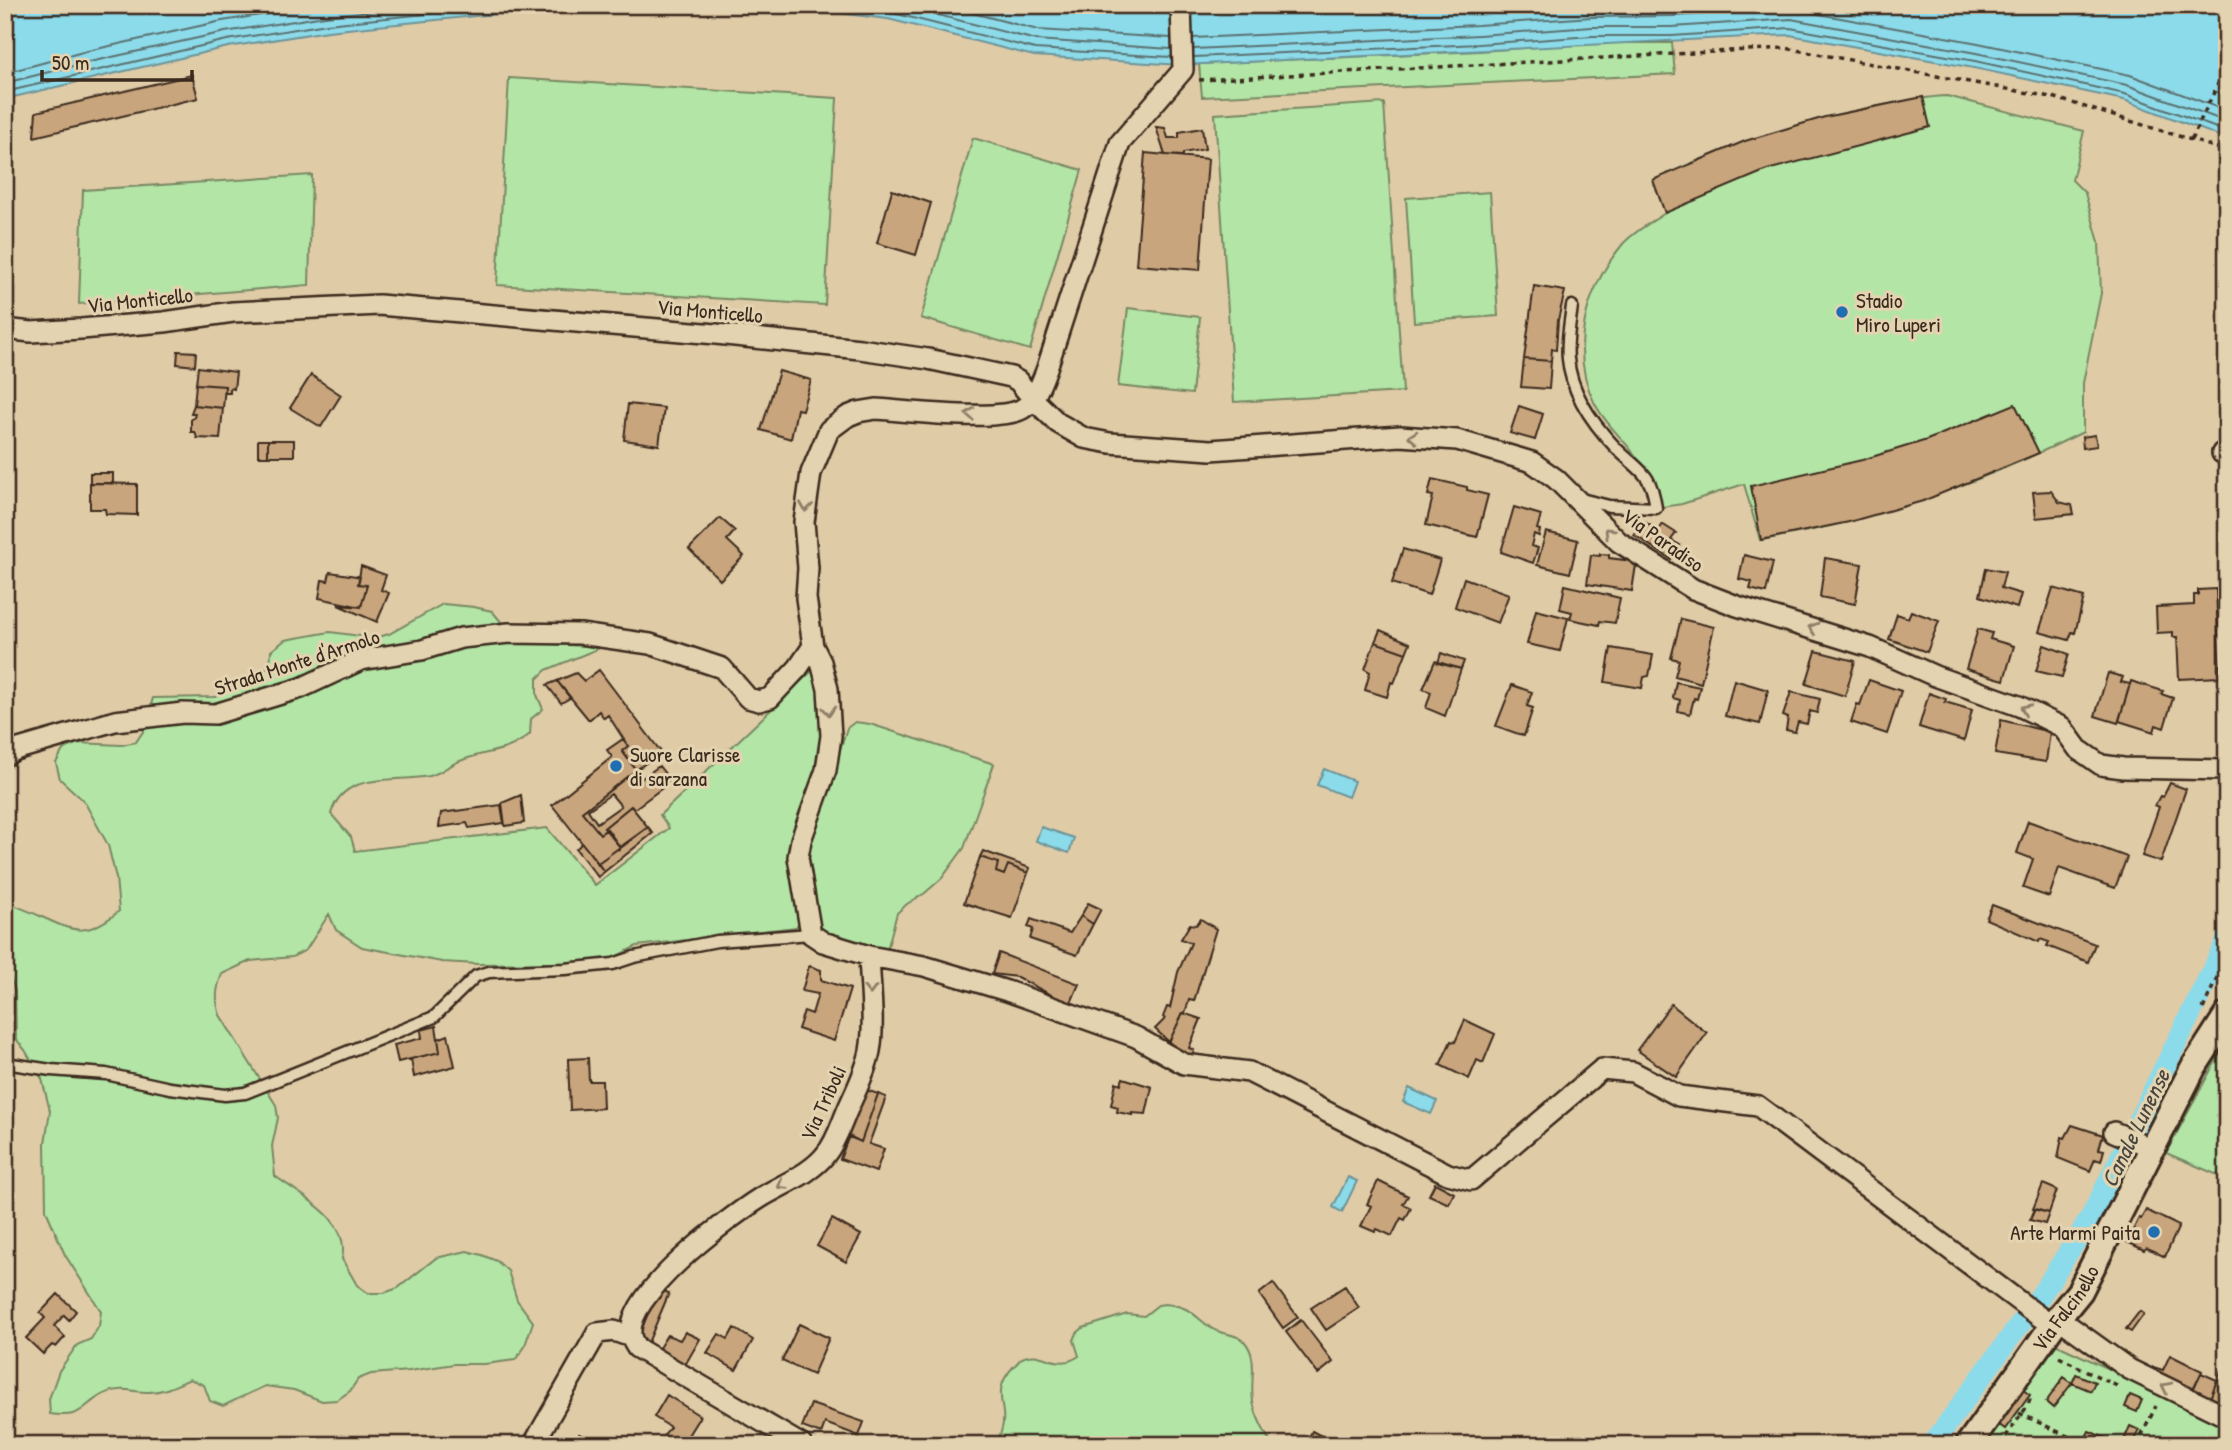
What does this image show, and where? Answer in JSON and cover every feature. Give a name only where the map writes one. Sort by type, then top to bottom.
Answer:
[{"type":"street","points":[[1181,5],[1183,71],[1120,143],[1047,368],[1033,399],[1024,408],[988,415],[876,410],[858,412],[839,421],[829,430],[811,473],[804,522],[806,598],[813,646],[821,662],[828,689],[831,736],[826,770],[801,840],[798,857],[811,934],[823,942],[869,956],[924,966],[1007,991],[1136,1037],[1184,1064],[1249,1072],[1448,1174],[1471,1180],[1602,1069],[1633,1072],[1679,1096],[1758,1106],[2017,1300],[2129,1369],[2227,1417]]},
{"type":"street","name":"Via Monticello","points":[[5,329],[31,332],[81,329],[164,322],[233,312],[379,305],[716,334],[928,359],[1011,376],[1033,399]]},
{"type":"street","name":"Via Paradiso","points":[[1033,399],[1058,423],[1084,438],[1110,443],[1211,450],[1400,436],[1457,440],[1532,461],[1556,479],[1619,542],[1693,589],[1737,606],[1870,647],[1935,676],[2019,706],[2062,727],[2078,749],[2101,765],[2123,768],[2227,770]]},
{"type":"street","name":"Strada Monte d'Armolo","points":[[5,756],[15,750],[115,721],[183,713],[215,714],[301,688],[361,660],[422,650],[461,638],[509,633],[580,634],[650,644],[722,668],[748,698],[760,701],[770,698],[798,668],[813,646]]},
{"type":"street","name":"Via Triboli","points":[[631,1337],[632,1325],[646,1297],[681,1256],[758,1199],[810,1168],[826,1155],[849,1106],[870,1049],[869,956]]},
{"type":"street","name":"Via Falcinello","points":[[1968,1445],[2050,1320],[2080,1291],[2193,1068],[2227,1014]]},
{"type":"street","points":[[2114,1132],[2136,1141]]},
{"type":"street","points":[[533,1445],[597,1334],[614,1331],[631,1337],[637,1348],[802,1445]]},
{"type":"lane","points":[[1572,306],[1567,358],[1579,397],[1598,427],[1617,449],[1648,476],[1654,489],[1656,508],[1609,506],[1574,497]]},
{"type":"lane","points":[[5,1062],[51,1070],[106,1074],[184,1090],[225,1095],[245,1093],[434,1017],[476,976],[489,972],[613,964],[634,957],[717,941],[811,934]]},
{"type":"path","points":[[1183,71],[1187,81],[1785,48],[2056,98],[2227,151]]},
{"type":"path","points":[[2191,140],[2227,65]]},
{"type":"path","points":[[2227,286],[2224,454],[2227,528]]},
{"type":"path","points":[[2050,1366],[2058,1356],[2119,1387]]},
{"type":"path","points":[[2000,1445],[2032,1395]]},
{"type":"path","points":[[2137,1445],[2156,1406]]},
{"type":"path","points":[[2021,1415],[2086,1445]]},
{"type":"green space","points":[[1593,43],[1672,43],[1675,74],[1202,97],[1199,64]]},
{"type":"green space","points":[[509,78],[837,98],[825,305],[497,285]]},
{"type":"green space","name":"Stadio Miro Luperi","points":[[1947,96],[2084,131],[2072,180],[2085,193],[2099,242],[2101,293],[2083,383],[2083,432],[2005,468],[1926,498],[1844,523],[1760,540],[1744,484],[1682,504],[1656,508],[1651,485],[1643,467],[1595,404],[1587,383],[1582,342],[1591,300],[1609,262],[1626,240],[1665,213],[1653,180],[1731,147],[1812,121],[1897,102]]},
{"type":"green space","points":[[1384,103],[1403,392],[1234,402],[1215,114]]},
{"type":"green space","points":[[973,138],[1082,170],[1030,350],[921,318]]},
{"type":"green space","points":[[312,175],[309,285],[79,304],[83,190]]},
{"type":"green space","points":[[1490,192],[1498,316],[1414,322],[1406,198]]},
{"type":"green space","points":[[1128,308],[1200,317],[1192,394],[1118,386]]},
{"type":"green space","points":[[443,604],[492,611],[518,642],[602,647],[546,670],[537,679],[537,695],[543,709],[531,719],[530,734],[513,745],[460,761],[430,776],[372,781],[347,790],[337,800],[331,814],[351,837],[355,851],[547,828],[595,885],[669,828],[660,815],[815,668],[821,691],[823,747],[812,791],[800,921],[796,927],[637,946],[611,959],[564,963],[478,964],[442,962],[362,947],[336,930],[329,914],[306,950],[292,957],[250,961],[222,974],[217,994],[220,1015],[276,1105],[278,1118],[272,1146],[275,1176],[311,1201],[332,1221],[343,1245],[342,1259],[357,1285],[368,1293],[384,1293],[398,1288],[436,1258],[467,1251],[482,1255],[497,1261],[508,1271],[517,1300],[533,1322],[524,1348],[515,1360],[371,1374],[358,1379],[350,1391],[337,1400],[322,1401],[294,1390],[265,1386],[223,1406],[210,1401],[204,1385],[190,1379],[159,1391],[110,1392],[76,1413],[50,1414],[49,1399],[59,1371],[77,1345],[91,1339],[99,1326],[101,1311],[65,1255],[46,1210],[45,1143],[50,1111],[42,1079],[16,1039],[15,991],[5,962],[5,900],[62,926],[80,930],[98,925],[119,911],[116,878],[108,845],[84,801],[60,779],[56,763],[63,750],[77,743],[122,745],[136,742],[144,730],[153,698],[215,697],[270,666],[271,651],[285,640],[330,632],[375,638],[389,634]]},
{"type":"green space","points":[[855,722],[870,724],[994,764],[964,848],[942,878],[897,913],[887,950],[822,933],[807,853],[847,728]]},
{"type":"green space","points":[[2227,1040],[2227,1179],[2166,1153]]},
{"type":"green space","points":[[1158,1305],[1186,1309],[1211,1328],[1245,1342],[1252,1357],[1254,1406],[1272,1445],[992,1445],[1000,1434],[1003,1423],[1002,1384],[1021,1359],[1036,1356],[1063,1362],[1071,1360],[1079,1356],[1074,1340],[1083,1328],[1127,1314],[1144,1316]]},
{"type":"green space","points":[[2053,1343],[2227,1423],[2227,1445],[1980,1445]]},
{"type":"water","points":[[5,5],[2227,5],[2227,139],[2124,100],[1974,68],[1790,35],[1182,65],[1034,56],[888,19],[787,7],[505,13],[328,31],[228,47],[5,99]]},
{"type":"water","points":[[1324,769],[1354,781],[1348,797],[1317,785]]},
{"type":"water","points":[[1041,827],[1074,838],[1069,853],[1036,841]]},
{"type":"water","points":[[1409,1088],[1437,1101],[1431,1114],[1403,1102]]},
{"type":"water","points":[[1348,1177],[1357,1181],[1342,1212],[1333,1207]]},
{"type":"building","points":[[192,75],[198,98],[34,137],[36,112]]},
{"type":"building","points":[[1923,97],[1930,127],[1767,170],[1665,213],[1653,180],[1745,141],[1825,117]]},
{"type":"building","points":[[1156,127],[1165,128],[1168,138],[1179,138],[1179,132],[1202,128],[1205,149],[1183,153],[1183,156],[1165,155]]},
{"type":"building","points":[[1145,153],[1208,159],[1200,270],[1136,265]]},
{"type":"building","points":[[892,190],[931,203],[916,255],[877,243]]},
{"type":"building","points":[[1534,286],[1565,291],[1558,320],[1556,350],[1552,349],[1551,361],[1524,359]]},
{"type":"building","points":[[178,351],[196,352],[195,366],[177,364]]},
{"type":"building","points":[[1524,359],[1551,361],[1549,389],[1521,387]]},
{"type":"building","points":[[198,367],[236,372],[234,389],[230,388],[230,393],[225,393],[225,386],[196,384]]},
{"type":"building","points":[[779,371],[811,380],[802,410],[797,409],[791,439],[761,430]]},
{"type":"building","points":[[311,375],[341,395],[321,427],[290,408]]},
{"type":"building","points":[[196,384],[225,386],[223,408],[194,405]]},
{"type":"building","points":[[628,404],[664,408],[659,445],[624,440]]},
{"type":"building","points":[[2015,404],[2039,453],[1923,501],[1849,522],[1761,540],[1751,486],[1862,460],[1927,440]]},
{"type":"building","points":[[194,405],[223,408],[220,439],[197,438],[195,432],[191,432]]},
{"type":"building","points":[[1519,406],[1543,414],[1535,440],[1510,433]]},
{"type":"building","points":[[2095,435],[2097,446],[2083,448],[2082,437]]},
{"type":"building","points":[[258,440],[268,440],[268,456],[258,456]]},
{"type":"building","points":[[268,440],[294,440],[294,456],[268,456]]},
{"type":"building","points":[[90,473],[113,473],[113,483],[90,483]]},
{"type":"building","points":[[1432,479],[1488,495],[1477,537],[1426,525],[1433,496],[1428,495]]},
{"type":"building","points":[[90,483],[137,484],[137,515],[106,514],[105,509],[90,509]]},
{"type":"building","points":[[2051,491],[2059,502],[2072,505],[2074,514],[2036,518],[2033,492]]},
{"type":"building","points":[[1514,507],[1541,515],[1537,529],[1540,530],[1539,536],[1534,534],[1531,546],[1538,548],[1533,563],[1501,552]]},
{"type":"building","points":[[720,518],[735,531],[727,540],[744,556],[720,580],[689,549]]},
{"type":"building","points":[[1643,521],[1658,530],[1662,524],[1676,533],[1671,540],[1680,545],[1671,559],[1634,535]]},
{"type":"building","points":[[1546,532],[1578,540],[1570,573],[1537,565]]},
{"type":"building","points":[[1403,549],[1440,560],[1429,595],[1392,583]]},
{"type":"building","points":[[1600,554],[1632,561],[1632,564],[1636,565],[1632,591],[1587,584],[1591,555]]},
{"type":"building","points":[[1744,555],[1773,562],[1766,593],[1750,589],[1752,582],[1739,579]]},
{"type":"building","points":[[1825,558],[1862,564],[1855,604],[1820,597]]},
{"type":"building","points":[[361,566],[386,575],[381,590],[389,593],[377,622],[338,605],[361,607],[367,585],[358,584]]},
{"type":"building","points":[[1986,568],[2005,572],[2001,588],[2021,594],[2017,608],[1980,596]]},
{"type":"building","points":[[330,572],[360,577],[358,584],[367,585],[361,607],[319,598],[322,580],[328,581]]},
{"type":"building","points":[[1464,578],[1509,594],[1498,623],[1455,607]]},
{"type":"building","points":[[1565,585],[1620,598],[1615,623],[1600,621],[1599,625],[1570,619],[1572,612],[1560,609]]},
{"type":"building","points":[[2053,588],[2084,597],[2075,633],[2072,632],[2069,640],[2039,632]]},
{"type":"building","points":[[2216,589],[2220,677],[2179,679],[2177,637],[2173,637],[2173,632],[2157,633],[2156,607],[2194,605],[2194,595],[2198,595],[2198,590]]},
{"type":"building","points":[[1536,610],[1568,618],[1560,651],[1527,644]]},
{"type":"building","points":[[1911,611],[1939,621],[1927,652],[1889,639],[1897,614],[1908,618]]},
{"type":"building","points":[[1681,619],[1714,627],[1701,683],[1675,676],[1679,660],[1671,658]]},
{"type":"building","points":[[1978,629],[1992,633],[1990,639],[2014,646],[2004,680],[1966,669]]},
{"type":"building","points":[[1380,630],[1410,643],[1406,653],[1375,642]]},
{"type":"building","points":[[1375,642],[1406,653],[1394,683],[1391,682],[1387,697],[1365,690],[1370,672],[1365,669]]},
{"type":"building","points":[[2044,645],[2069,654],[2062,677],[2036,671]]},
{"type":"building","points":[[1611,648],[1653,655],[1649,676],[1644,677],[1642,688],[1605,682]]},
{"type":"building","points":[[1816,651],[1855,661],[1845,696],[1806,684]]},
{"type":"building","points":[[1441,653],[1464,661],[1461,669],[1438,663]]},
{"type":"building","points":[[1435,661],[1461,669],[1445,716],[1426,708],[1431,692],[1423,689]]},
{"type":"building","points":[[599,670],[661,752],[636,770],[622,751],[628,746],[608,715],[604,718],[599,711],[589,720],[557,681],[576,673],[584,681]]},
{"type":"building","points":[[2108,673],[2123,677],[2121,682],[2130,684],[2118,723],[2095,716]]},
{"type":"building","points":[[1734,680],[1768,690],[1760,724],[1725,716]]},
{"type":"building","points":[[1869,680],[1901,691],[1887,734],[1851,722]]},
{"type":"building","points":[[557,681],[570,698],[561,703],[547,685]]},
{"type":"building","points":[[2131,681],[2163,691],[2161,694],[2173,698],[2164,728],[2156,725],[2154,732],[2119,721]]},
{"type":"building","points":[[1676,682],[1700,687],[1690,714],[1678,711],[1680,700],[1673,698]]},
{"type":"building","points":[[1512,685],[1532,692],[1527,706],[1533,708],[1524,736],[1496,726]]},
{"type":"building","points":[[1791,692],[1820,699],[1817,713],[1810,711],[1807,724],[1798,722],[1795,732],[1786,730],[1788,718],[1783,716]]},
{"type":"building","points":[[1929,693],[1946,699],[1945,702],[1972,710],[1964,741],[1919,727]]},
{"type":"building","points":[[2001,720],[2050,732],[2046,762],[1995,754]]},
{"type":"building","points":[[623,739],[628,746],[622,751],[636,770],[582,812],[600,834],[607,829],[620,847],[598,863],[552,805],[612,757],[607,750]]},
{"type":"building","points":[[659,766],[670,780],[634,809],[631,806],[600,834],[582,812],[628,776],[634,784]],"holes":[[[611,794],[621,806],[597,823],[588,810]]]},
{"type":"building","points":[[2170,783],[2186,789],[2161,862],[2142,856],[2159,807],[2155,805],[2160,796],[2163,797]]},
{"type":"building","points":[[521,795],[524,823],[505,826],[502,803]]},
{"type":"building","points":[[501,805],[504,823],[469,828],[467,823],[439,827],[441,813]]},
{"type":"building","points":[[631,806],[648,827],[618,850],[620,847],[604,828]]},
{"type":"building","points":[[2028,821],[2127,857],[2115,888],[2059,868],[2049,897],[2023,888],[2033,859],[2017,853]]},
{"type":"building","points":[[648,827],[653,833],[604,872],[598,863]]},
{"type":"building","points":[[582,843],[604,872],[598,877],[576,849]]},
{"type":"building","points":[[983,851],[1030,868],[1028,873],[1008,865],[1004,875],[996,872],[998,863],[980,857]]},
{"type":"building","points":[[980,857],[998,863],[996,872],[1004,875],[1008,865],[1028,873],[1012,918],[964,903]]},
{"type":"building","points":[[1088,903],[1101,909],[1093,924],[1081,916]]},
{"type":"building","points":[[1992,905],[2095,944],[2088,962],[2047,946],[2049,942],[2040,939],[2039,942],[1986,919]]},
{"type":"building","points":[[1081,916],[1093,924],[1077,955],[1030,939],[1033,929],[1028,927],[1031,919],[1070,933]]},
{"type":"building","points":[[1201,919],[1216,929],[1194,1001],[1189,1000],[1169,1042],[1155,1029],[1165,1019],[1163,1017],[1167,1007],[1170,1008],[1178,972],[1191,943],[1181,939],[1190,924],[1196,925]]},
{"type":"building","points":[[999,953],[1079,984],[1070,1005],[1017,977],[992,974]]},
{"type":"building","points":[[809,966],[821,970],[821,980],[850,989],[834,1041],[798,1029],[804,1011],[812,1014],[818,994],[802,991]]},
{"type":"building","points":[[1671,1004],[1707,1033],[1676,1077],[1637,1050]]},
{"type":"building","points":[[1183,1013],[1201,1019],[1189,1048],[1194,1050],[1191,1059],[1169,1042]]},
{"type":"building","points":[[1465,1020],[1495,1034],[1483,1063],[1477,1060],[1469,1079],[1440,1065]]},
{"type":"building","points":[[436,1026],[440,1052],[398,1062],[394,1045],[422,1038],[421,1030]]},
{"type":"building","points":[[448,1035],[455,1066],[414,1077],[411,1059],[440,1052],[438,1039]]},
{"type":"building","points":[[588,1058],[589,1081],[602,1081],[603,1108],[570,1110],[568,1059]]},
{"type":"building","points":[[1123,1078],[1152,1087],[1146,1114],[1117,1112],[1118,1107],[1111,1105],[1116,1082],[1121,1084]]},
{"type":"building","points":[[861,1088],[878,1094],[861,1142],[844,1135]]},
{"type":"building","points":[[878,1094],[886,1097],[869,1144],[884,1149],[876,1172],[840,1159],[849,1136],[861,1142]]},
{"type":"building","points":[[2072,1125],[2103,1135],[2099,1149],[2104,1150],[2101,1161],[2095,1159],[2090,1171],[2058,1158],[2062,1137],[2065,1138]]},
{"type":"building","points":[[1378,1181],[1408,1196],[1403,1204],[1411,1208],[1405,1220],[1401,1218],[1392,1236],[1361,1226],[1371,1206],[1367,1204]]},
{"type":"building","points":[[1435,1183],[1454,1193],[1449,1204],[1429,1195]]},
{"type":"building","points":[[2043,1184],[2057,1190],[2049,1213],[2033,1209]]},
{"type":"building","points":[[2035,1209],[2049,1213],[2045,1224],[2030,1220]]},
{"type":"building","name":"Arte Marmi Paita","points":[[2146,1210],[2179,1226],[2165,1257],[2127,1242]]},
{"type":"building","points":[[832,1219],[861,1235],[846,1262],[817,1246]]},
{"type":"building","points":[[2223,1220],[2227,1220],[2227,1237],[2218,1232]]},
{"type":"building","points":[[1273,1283],[1298,1317],[1283,1328],[1259,1294]]},
{"type":"building","points":[[1345,1286],[1359,1308],[1326,1330],[1311,1308]]},
{"type":"building","points":[[657,1289],[669,1293],[648,1343],[640,1334]]},
{"type":"building","points":[[58,1294],[76,1311],[69,1320],[64,1315],[54,1326],[65,1337],[56,1347],[52,1345],[43,1354],[26,1338],[45,1318],[40,1313]]},
{"type":"building","points":[[2140,1311],[2144,1314],[2131,1332],[2126,1329]]},
{"type":"building","points":[[1301,1320],[1333,1362],[1318,1374],[1286,1332]]},
{"type":"building","points":[[799,1324],[829,1338],[813,1375],[782,1361]]},
{"type":"building","points":[[734,1328],[753,1340],[736,1370],[707,1353],[719,1334],[728,1339]]},
{"type":"building","points":[[685,1332],[700,1339],[685,1365],[657,1351],[667,1335],[680,1340]]},
{"type":"building","points":[[2170,1355],[2202,1371],[2192,1392],[2151,1372],[2153,1367],[2163,1370]]},
{"type":"building","points":[[2221,1371],[2227,1374],[2227,1409],[2209,1401]]},
{"type":"building","points":[[2201,1373],[2217,1380],[2209,1401],[2192,1392]]},
{"type":"building","points":[[2076,1374],[2095,1382],[2091,1391],[2072,1383]]},
{"type":"building","points":[[2064,1377],[2072,1383],[2053,1408],[2046,1402]]},
{"type":"building","points":[[2019,1387],[2030,1395],[2005,1429],[1994,1421]]},
{"type":"building","points":[[667,1395],[700,1416],[682,1445],[664,1435],[670,1427],[654,1417]]},
{"type":"building","points":[[2130,1395],[2142,1400],[2137,1412],[2125,1407]]},
{"type":"building","points":[[811,1404],[864,1422],[859,1436],[825,1423],[821,1434],[802,1427]]},
{"type":"building","points":[[2130,1426],[2139,1430],[2132,1445],[2122,1445]]},
{"type":"building","points":[[1312,1431],[1331,1441],[1328,1445],[1314,1445],[1307,1441]]},
{"type":"building","points":[[2089,1431],[2121,1445],[2099,1445],[2085,1439]]},
{"type":"building","points":[[579,1434],[590,1440],[587,1445],[575,1442]]},
{"type":"building","points":[[890,1436],[915,1445],[887,1445]]},
{"type":"waterway","name":"Canale Lunense","points":[[1932,1445],[2039,1298],[2091,1217],[2227,940]]},
{"type":"place","name":"Stadio Miro Luperi","points":[[1842,312]]},
{"type":"place","name":"Suore Clarisse di sarzana","points":[[616,766]]},
{"type":"place","name":"Arte Marmi Paita","points":[[2154,1232]]}]
